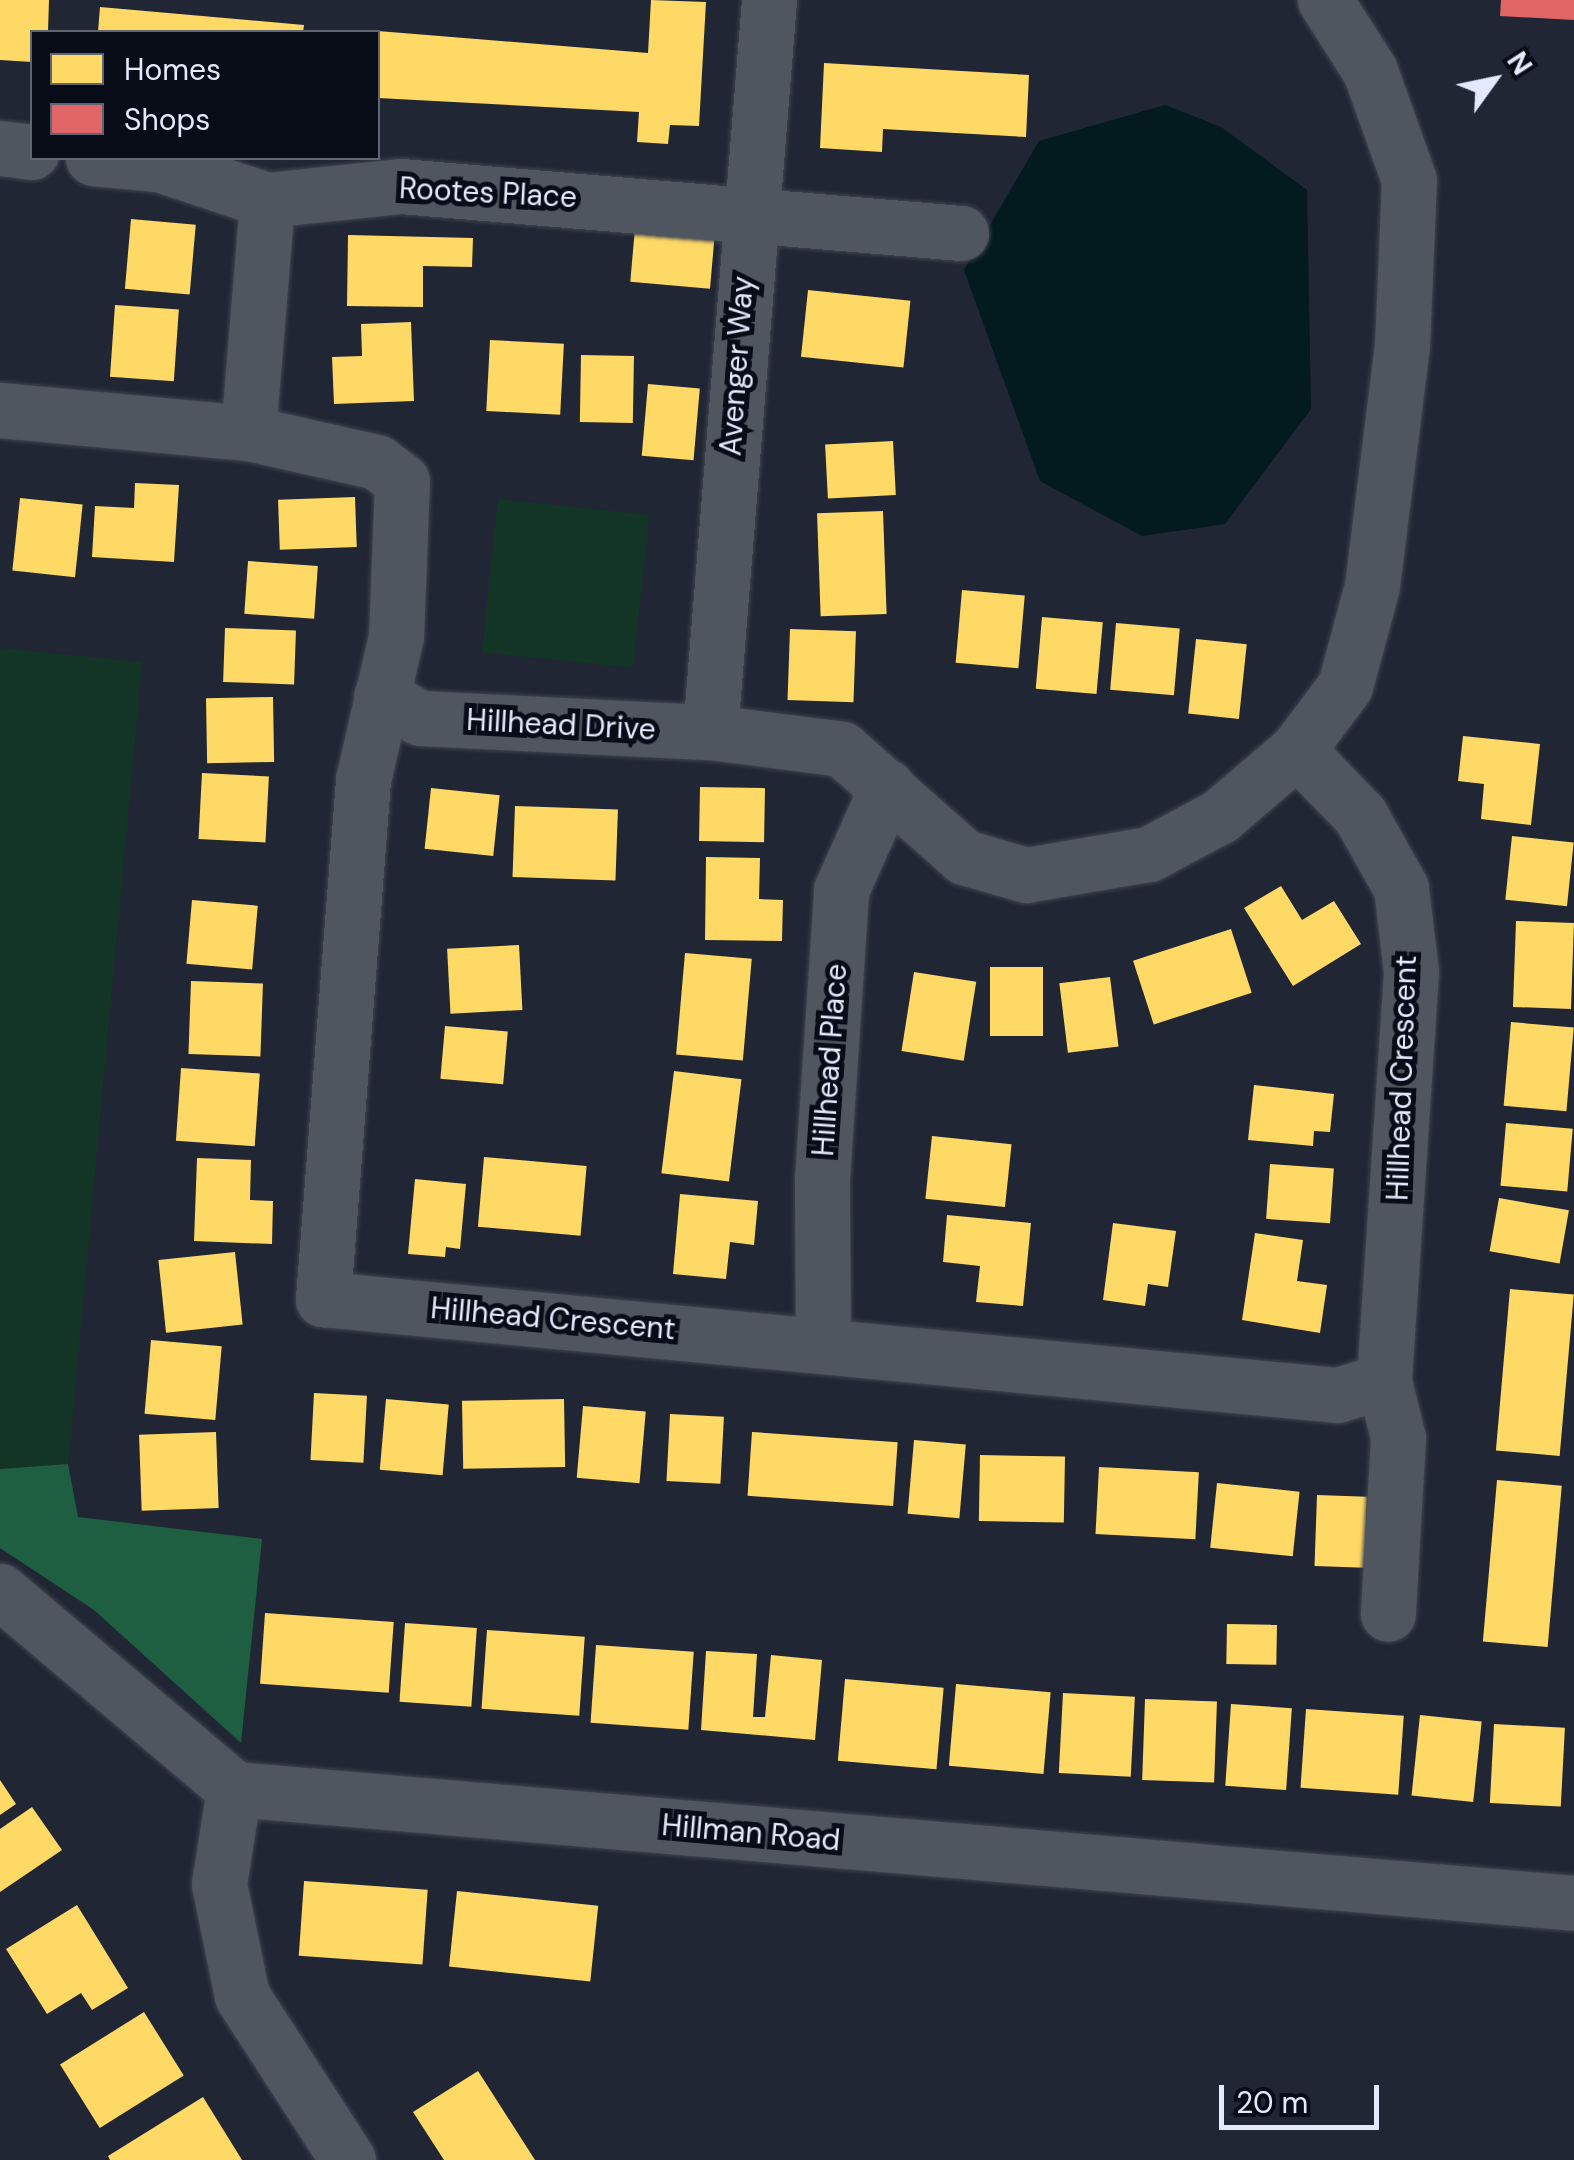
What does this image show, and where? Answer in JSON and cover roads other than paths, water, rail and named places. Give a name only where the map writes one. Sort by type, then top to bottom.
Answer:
[{"type":"street","name":"Avenger Way","points":[[710,732],[729,209],[768,0]]},
{"type":"street","name":"Hillhead Drive","points":[[381,696],[420,718],[710,732],[842,749],[964,857],[1026,874],[1149,854],[1220,816],[1297,750],[1345,686],[1372,586],[1402,346],[1409,180],[1370,71],[1325,0]]},
{"type":"street","points":[[0,148],[30,152]]},
{"type":"street","name":"Rootes Place","points":[[115,160],[158,164],[267,200],[401,186],[729,209],[961,233]]},
{"type":"street","points":[[248,433],[267,200]]},
{"type":"street","points":[[0,410],[248,433],[377,462],[402,481],[396,636],[381,696]]},
{"type":"street","name":"Hillhead Crescent","points":[[381,696],[362,780],[323,1299],[823,1342],[1337,1395],[1384,1381]]},
{"type":"street","name":"Hillhead Crescent","points":[[1297,750],[1360,815],[1401,888],[1411,972],[1384,1381],[1398,1438],[1388,1614]]},
{"type":"street","name":"Hillhead Place","points":[[823,1342],[822,1179],[841,890],[887,787]]},
{"type":"street","points":[[0,1590],[234,1789],[220,1884],[242,1996],[348,2160]]},
{"type":"street","name":"Hillman Road","points":[[234,1789],[1574,1902]]}]
